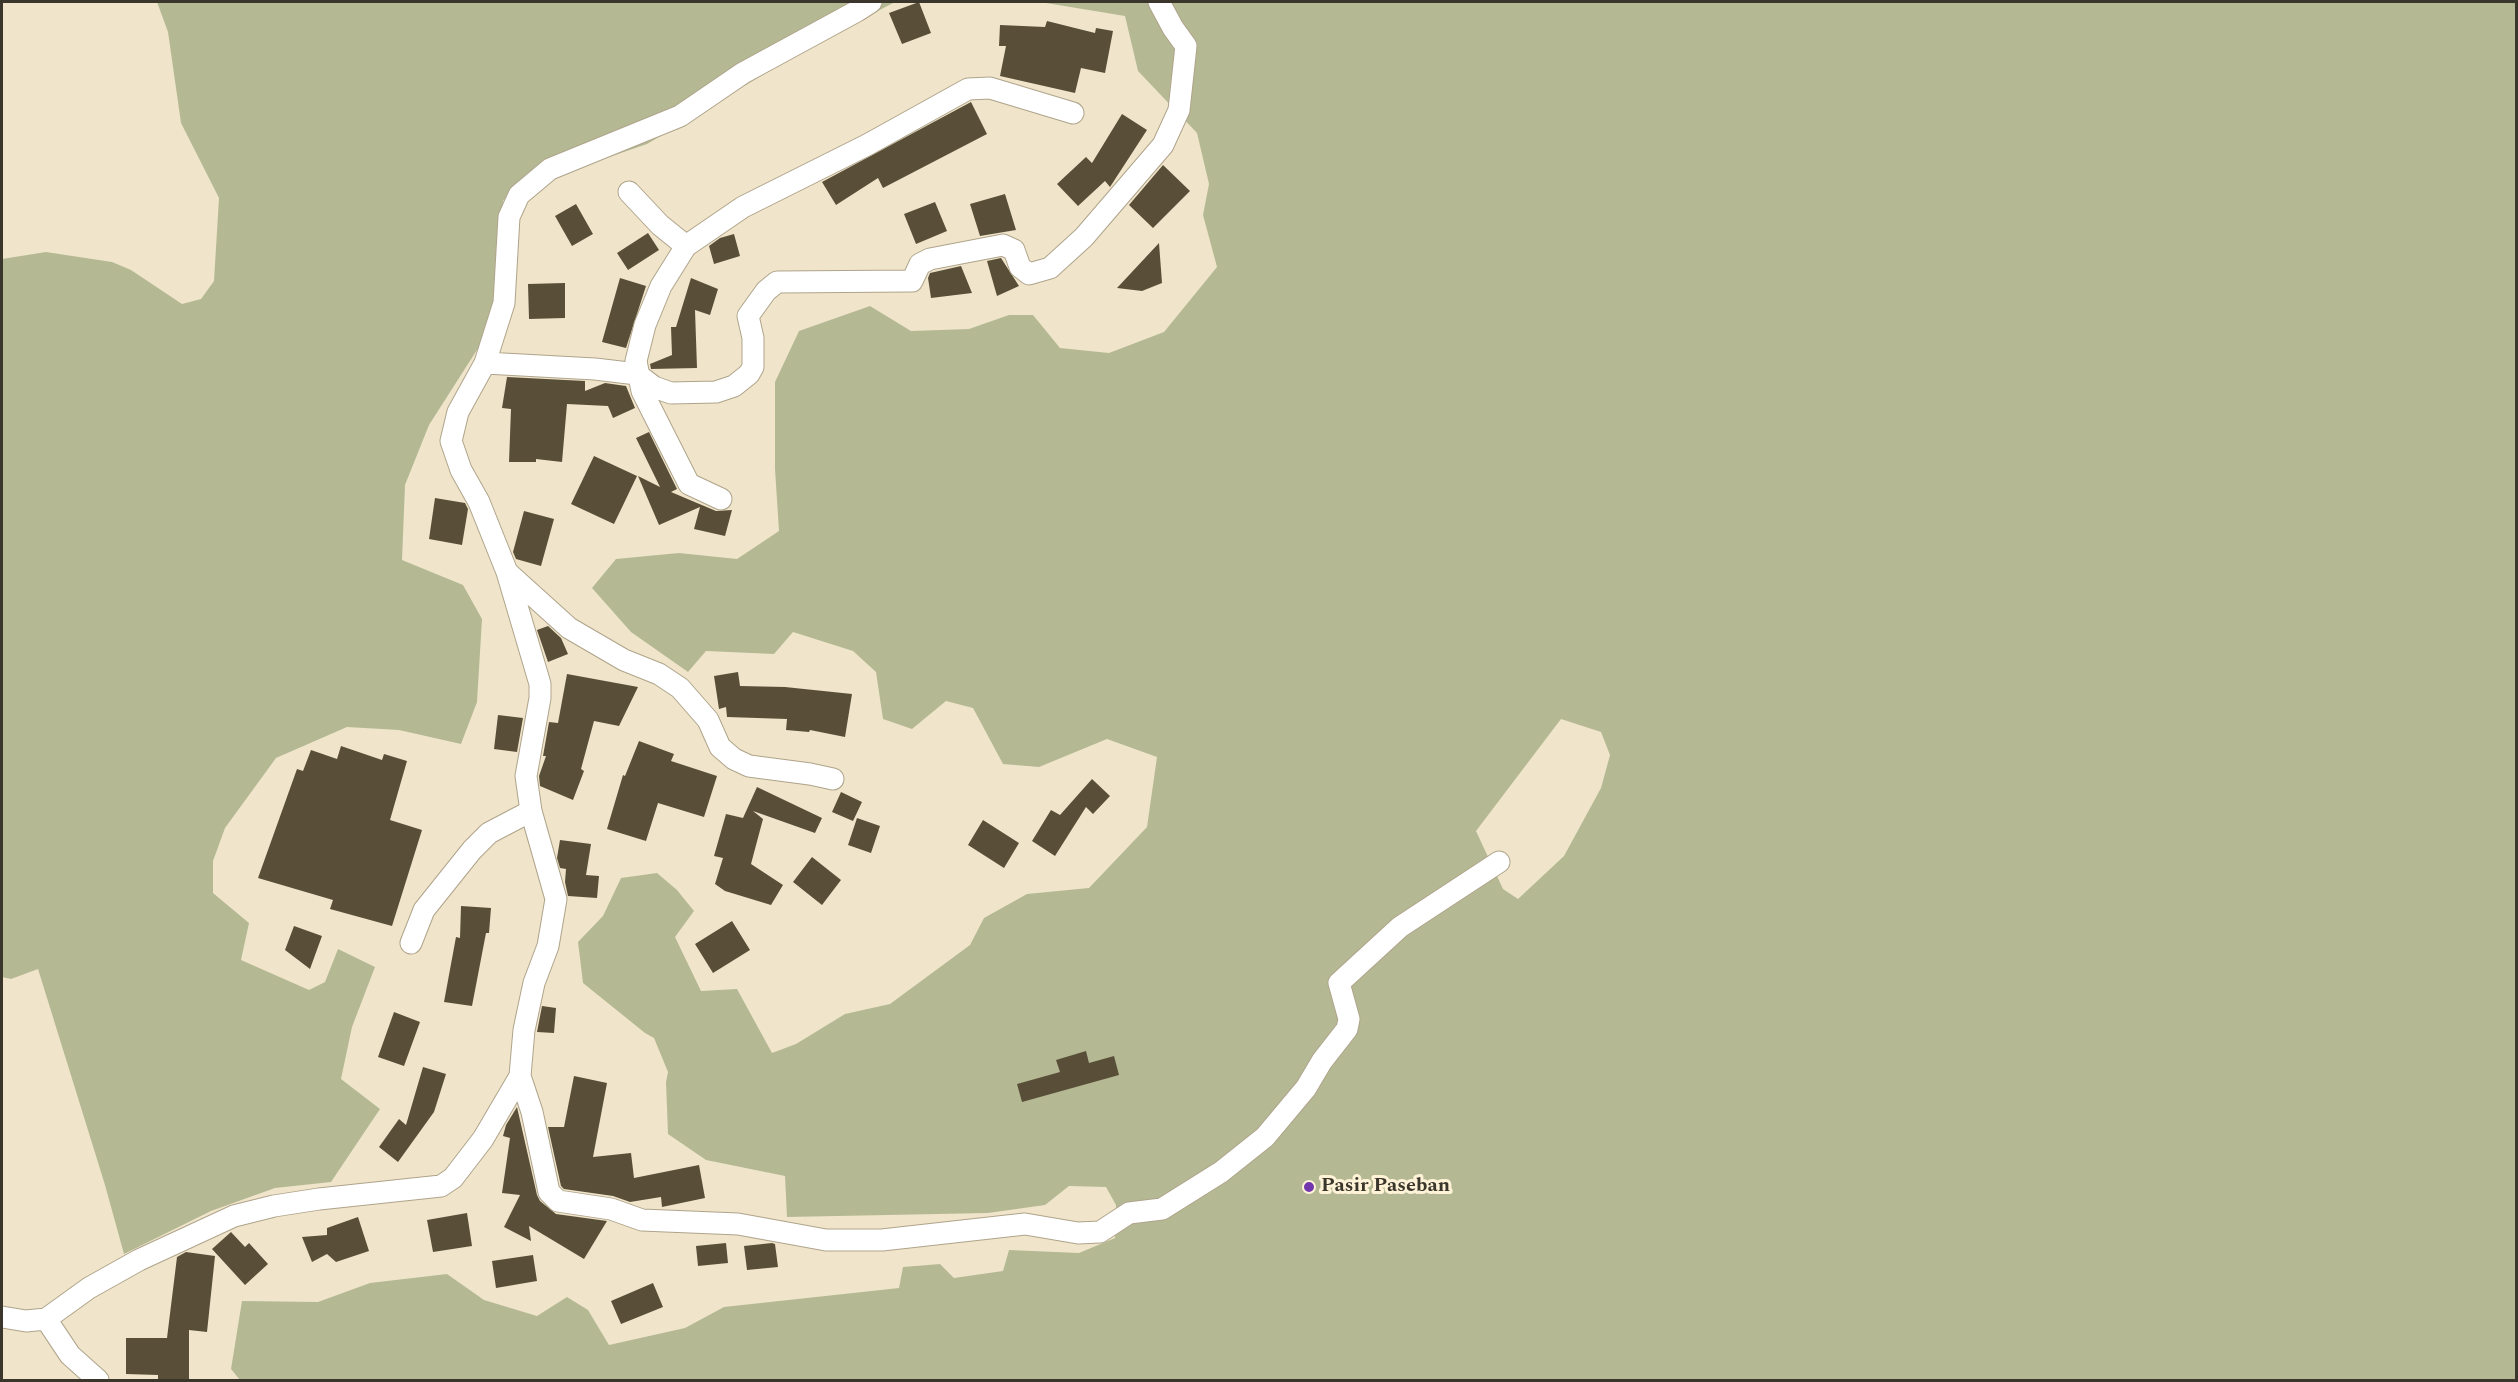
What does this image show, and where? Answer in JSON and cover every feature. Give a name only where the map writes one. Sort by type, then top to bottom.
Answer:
[{"type":"street","points":[[871,2],[743,73],[680,116],[550,169],[519,195],[509,217],[504,303],[485,363],[458,412],[451,441],[461,470],[479,501],[507,572],[540,684],[540,698],[526,776],[531,811],[556,899],[548,946],[534,983],[524,1030],[520,1076],[532,1112],[549,1192],[558,1201],[611,1209],[642,1220],[738,1224],[826,1240],[882,1240],[1025,1224],[1078,1233],[1100,1232],[1129,1213],[1162,1209],[1214,1177],[1265,1137],[1293,1107],[1322,1061],[1347,1029],[1349,1019],[1339,983],[1400,927],[1500,862]]},
{"type":"street","points":[[485,363],[595,369],[637,374],[654,387],[671,393],[716,392],[734,386],[749,374],[753,367],[753,338],[748,316],[766,291],[777,282],[912,281],[920,264],[930,259],[1004,245],[1014,249],[1020,267],[1029,274],[1050,268],[1084,237],[1163,146],[1179,110],[1186,46],[1159,2]]},
{"type":"street","points":[[721,500],[689,484],[650,409],[637,374],[636,361],[645,325],[661,286],[686,246],[743,207],[867,145],[968,89],[990,88],[1073,113]]},
{"type":"street","points":[[629,192],[660,225],[686,246]]},
{"type":"street","points":[[507,572],[569,628],[624,660],[659,674],[680,688],[708,720],[720,747],[734,759],[749,766],[833,779]]},
{"type":"street","points":[[411,943],[423,910],[472,850],[489,833],[531,811]]},
{"type":"street","points":[[2,1317],[26,1321],[46,1319],[89,1288],[139,1260],[234,1216],[273,1206],[319,1199],[441,1186],[453,1178],[483,1138],[520,1076]]},
{"type":"street","points":[[46,1319],[70,1355],[98,1380]]},
{"type":"green space","points":[[157,2],[895,2],[813,45],[647,144],[583,166],[525,177],[503,201],[496,293],[484,339],[429,425],[405,485],[402,560],[463,585],[482,619],[477,702],[461,744],[399,730],[347,727],[276,758],[225,828],[213,861],[213,893],[249,923],[241,960],[309,990],[325,982],[338,949],[375,967],[352,1027],[341,1079],[380,1109],[331,1182],[275,1188],[211,1211],[124,1254],[38,969],[11,979],[2,977],[2,259],[46,252],[112,262],[131,270],[182,304],[201,299],[214,281],[219,198],[181,123],[168,32]]},
{"type":"green space","points":[[1040,2],[2516,2],[2516,1380],[240,1380],[231,1369],[242,1301],[318,1302],[370,1283],[447,1274],[484,1300],[537,1316],[567,1297],[588,1310],[609,1345],[685,1328],[724,1307],[899,1288],[903,1267],[940,1264],[954,1278],[1003,1271],[1009,1250],[1079,1253],[1115,1238],[1116,1205],[1106,1187],[1069,1186],[1045,1205],[988,1213],[787,1217],[785,1176],[706,1160],[668,1134],[666,1082],[668,1072],[654,1038],[583,983],[578,942],[603,916],[621,878],[657,873],[677,890],[694,911],[675,937],[701,991],[737,989],[772,1053],[796,1044],[845,1014],[890,1004],[970,945],[984,918],[1027,894],[1089,888],[1147,827],[1157,757],[1107,739],[1039,767],[1003,764],[973,708],[946,701],[912,729],[883,719],[876,672],[853,651],[793,632],[774,654],[706,651],[688,672],[631,632],[592,588],[616,559],[679,553],[737,559],[779,531],[775,469],[775,382],[799,331],[870,306],[911,331],[969,329],[1009,315],[1033,315],[1060,348],[1109,353],[1164,332],[1217,267],[1203,215],[1209,184],[1197,133],[1138,71],[1125,16]],"holes":[[[1561,719],[1601,732],[1610,755],[1601,788],[1564,856],[1518,899],[1503,889],[1476,831]]]},
{"type":"building","points":[[919,2],[931,33],[902,44],[889,13]]},
{"type":"building","points":[[1047,21],[1095,33],[1096,28],[1113,31],[1105,73],[1081,68],[1075,93],[1000,76],[1006,46],[999,46],[1000,25],[1045,27]]},
{"type":"building","points":[[971,102],[987,134],[883,188],[878,178],[836,205],[822,182]]},
{"type":"building","points":[[1122,114],[1147,130],[1110,187],[1105,181],[1078,206],[1057,184],[1086,157],[1092,163]]},
{"type":"building","points":[[1163,165],[1190,191],[1153,228],[1129,205]]},
{"type":"building","points":[[1005,194],[1016,230],[980,236],[970,204]]},
{"type":"building","points":[[935,202],[947,231],[916,244],[904,214]]},
{"type":"building","points":[[576,204],[593,234],[572,246],[555,216]]},
{"type":"building","points":[[648,233],[659,250],[628,270],[617,253]]},
{"type":"building","points":[[734,234],[740,256],[714,264],[709,246],[720,238]]},
{"type":"building","points":[[1159,243],[1162,283],[1142,291],[1117,288]]},
{"type":"building","points":[[1001,258],[1019,286],[997,296],[987,261]]},
{"type":"building","points":[[961,266],[972,293],[931,298],[928,278],[930,273]]},
{"type":"building","points":[[620,278],[646,286],[626,348],[602,342]]},
{"type":"building","points":[[691,278],[718,289],[710,315],[695,310],[697,368],[651,369],[650,364],[672,355],[671,327],[676,327]]},
{"type":"building","points":[[565,283],[565,318],[529,319],[528,284]]},
{"type":"building","points":[[507,377],[585,381],[585,391],[605,383],[626,386],[635,408],[613,418],[608,406],[567,404],[562,462],[536,459],[536,462],[509,462],[511,409],[502,408]]},
{"type":"building","points":[[649,432],[677,489],[671,492],[716,511],[732,510],[725,536],[694,529],[700,507],[659,525],[638,476],[660,487],[636,438]]},
{"type":"building","points":[[594,456],[637,476],[614,524],[571,504]]},
{"type":"building","points":[[435,498],[465,503],[468,509],[462,545],[429,539]]},
{"type":"building","points":[[524,511],[554,519],[541,566],[516,559],[513,552]]},
{"type":"building","points":[[548,626],[561,638],[568,654],[548,662],[537,630]]},
{"type":"building","points":[[738,672],[740,686],[785,687],[852,694],[845,737],[810,730],[809,732],[786,730],[787,719],[727,717],[726,707],[719,709],[714,676]]},
{"type":"building","points":[[567,674],[638,687],[619,726],[594,721],[581,769],[584,771],[573,800],[540,786],[539,776],[546,756],[543,756],[549,722],[558,723]]},
{"type":"building","points":[[498,715],[523,718],[517,752],[494,749]]},
{"type":"building","points":[[639,741],[674,754],[671,761],[717,776],[704,817],[658,803],[646,841],[607,829],[623,775],[625,776]]},
{"type":"building","points":[[341,746],[382,760],[384,754],[407,761],[390,820],[422,830],[392,926],[330,909],[333,900],[258,878],[297,769],[303,771],[311,750],[337,759]]},
{"type":"building","points":[[1092,779],[1110,796],[1093,814],[1086,807],[1055,856],[1032,841],[1051,810],[1060,815]]},
{"type":"building","points":[[757,787],[822,818],[815,833],[753,811],[763,819],[751,864],[783,885],[771,905],[725,891],[715,884],[723,858],[714,856],[726,814],[743,818]]},
{"type":"building","points":[[841,792],[862,802],[853,821],[832,812]]},
{"type":"building","points":[[857,818],[880,826],[871,853],[848,845]]},
{"type":"building","points":[[983,820],[1019,843],[1004,868],[968,845]]},
{"type":"building","points":[[560,840],[591,844],[586,875],[599,876],[597,898],[568,896],[565,882],[566,869],[560,868],[557,858]]},
{"type":"building","points":[[812,857],[841,880],[822,905],[793,882]]},
{"type":"building","points":[[461,906],[491,908],[489,933],[486,933],[472,1006],[444,1002],[456,937],[460,938]]},
{"type":"building","points":[[732,921],[750,950],[713,973],[695,944]]},
{"type":"building","points":[[294,926],[322,936],[310,969],[285,950]]},
{"type":"building","points":[[542,1006],[556,1008],[554,1033],[537,1032]]},
{"type":"building","points":[[394,1012],[420,1022],[404,1066],[378,1057]]},
{"type":"building","points":[[1086,1051],[1089,1063],[1114,1056],[1119,1075],[1022,1102],[1017,1084],[1060,1072],[1056,1060]]},
{"type":"building","points":[[423,1067],[446,1074],[434,1112],[398,1162],[379,1147],[399,1119],[406,1125]]},
{"type":"building","points":[[574,1076],[607,1083],[593,1157],[631,1153],[634,1178],[699,1165],[705,1198],[662,1207],[661,1197],[630,1202],[613,1196],[564,1189],[561,1186],[548,1127],[564,1127]]},
{"type":"building","points":[[517,1107],[540,1201],[556,1214],[607,1221],[584,1259],[529,1226],[531,1241],[504,1227],[520,1195],[502,1193],[510,1138],[503,1136],[506,1125]]},
{"type":"building","points":[[467,1213],[472,1246],[433,1252],[427,1220]]},
{"type":"building","points":[[358,1217],[369,1251],[336,1262],[327,1254],[312,1262],[302,1237],[327,1235],[327,1228]]},
{"type":"building","points":[[231,1232],[245,1247],[249,1243],[268,1264],[245,1285],[212,1249]]},
{"type":"building","points":[[726,1243],[728,1263],[698,1266],[696,1246]]},
{"type":"building","points":[[775,1244],[778,1267],[747,1270],[744,1246]]},
{"type":"building","points":[[186,1252],[215,1256],[207,1332],[189,1330],[189,1380],[158,1380],[158,1375],[126,1374],[126,1338],[167,1338],[177,1257]]},
{"type":"building","points":[[533,1255],[537,1281],[496,1288],[492,1261]]},
{"type":"building","points":[[653,1283],[663,1307],[621,1324],[611,1301]]},
{"type":"place","name":"Pasir Paseban","points":[[1309,1187]]}]
